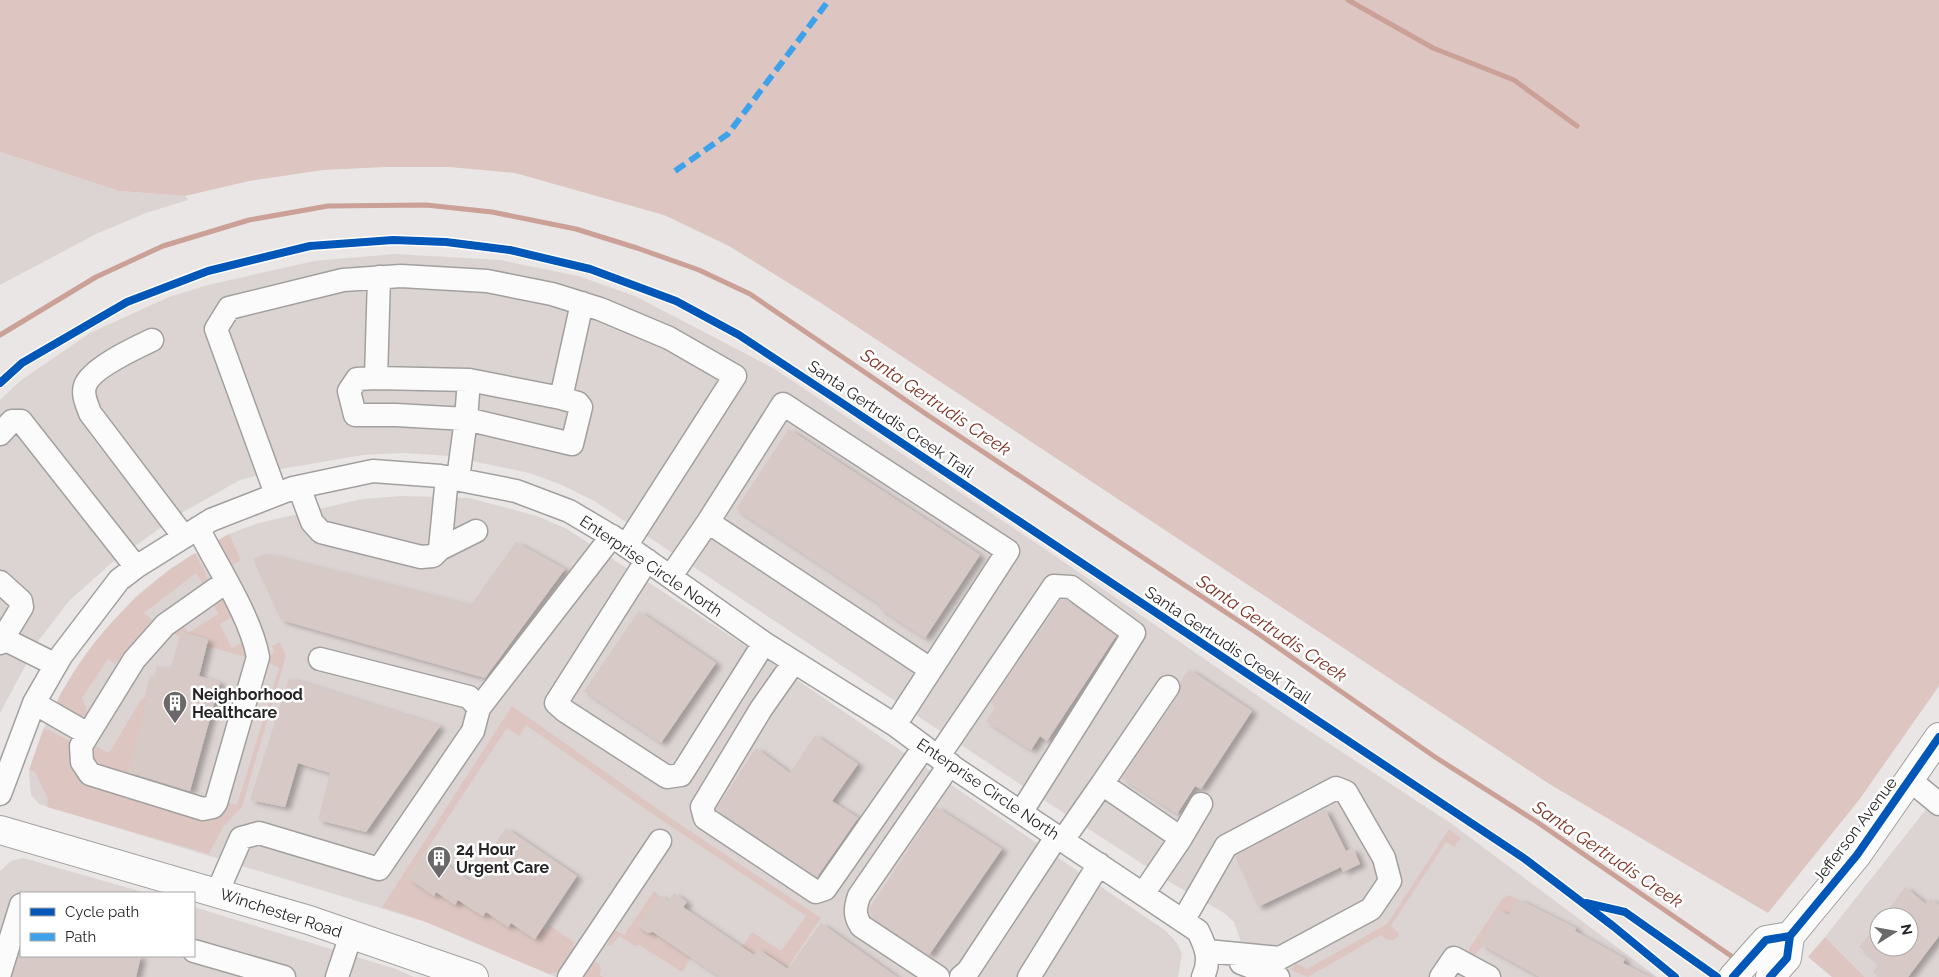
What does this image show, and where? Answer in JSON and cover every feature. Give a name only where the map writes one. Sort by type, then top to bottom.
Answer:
[{"type":"main road","name":"Jefferson Avenue","points":[[1770,977],[1787,958],[1790,936],[1857,855],[1939,737]]},
{"type":"main road","name":"Winchester Road","points":[[0,830],[309,920],[474,977]]},
{"type":"main road","points":[[1733,977],[1766,940],[1790,936]]},
{"type":"main road","points":[[1751,977],[1758,969],[1758,950]]},
{"type":"street","points":[[217,893],[241,838],[259,832],[379,869],[472,731],[479,708],[619,541],[734,376],[669,338],[582,303],[552,294],[487,281],[401,276],[343,280],[229,308],[216,329],[276,494]]},
{"type":"street","points":[[376,378],[379,277]]},
{"type":"street","points":[[562,398],[582,303]]},
{"type":"street","points":[[152,340],[101,367],[85,385],[84,398],[90,413],[191,532],[226,582],[245,619],[256,645],[258,657],[216,803],[213,807],[203,809],[96,778],[90,774],[82,762],[81,746],[134,660],[165,625],[226,582]]},
{"type":"street","points":[[376,378],[469,380],[562,398],[578,403],[581,407],[572,444],[466,420],[396,415],[355,415],[349,391],[357,380],[376,378]]},
{"type":"street","points":[[440,549],[466,420],[469,380]]},
{"type":"street","points":[[671,576],[708,522],[782,404],[1008,551],[895,725]]},
{"type":"street","points":[[0,434],[12,421],[21,421],[136,567]]},
{"type":"street","name":"Enterprise Circle North","points":[[0,794],[34,703],[56,665],[89,617],[119,580],[136,567],[211,520],[276,494],[299,487],[373,471],[453,478],[516,491],[569,511],[619,541],[764,643],[895,725],[937,756],[1022,811],[1198,931],[1207,951]]},
{"type":"street","points":[[299,487],[312,522],[321,532],[421,557],[432,556],[440,549],[476,532]]},
{"type":"street","points":[[708,522],[930,669]]},
{"type":"street","points":[[647,560],[556,702],[565,711],[667,777],[681,775],[764,643]]},
{"type":"street","points":[[0,582],[21,601],[22,607],[1,640],[56,665]]},
{"type":"street","points":[[938,977],[861,926],[856,918],[855,906],[937,756],[1054,586],[1071,586],[1134,633],[1022,811]]},
{"type":"street","points":[[320,659],[469,697],[479,708]]},
{"type":"street","points":[[794,662],[761,709],[702,807],[704,818],[816,892],[825,889],[937,756]]},
{"type":"street","points":[[961,977],[968,971],[1060,838],[1102,784],[1168,686]]},
{"type":"street","points":[[34,703],[88,734]]},
{"type":"street","points":[[1910,780],[1939,804]]},
{"type":"street","points":[[1102,784],[1181,838]]},
{"type":"street","points":[[1183,921],[1226,846],[1336,788],[1346,792],[1384,858],[1390,881],[1372,909],[1280,958],[1207,951]]},
{"type":"street","points":[[1144,894],[1201,804]]},
{"type":"street","points":[[569,977],[660,841]]},
{"type":"street","points":[[1029,977],[1099,864]]},
{"type":"street","points":[[0,973],[20,908]]},
{"type":"street","points":[[338,977],[351,935]]},
{"type":"street","points":[[195,951],[284,977]]},
{"type":"street","points":[[1203,977],[1207,969],[1207,951]]},
{"type":"street","points":[[1207,951],[1264,970],[1278,977]]},
{"type":"street","points":[[1441,977],[1454,958],[1489,977]]},
{"type":"shaded area","points":[[0,0],[1939,0],[1939,686],[1859,800],[1768,913],[1551,785],[821,303],[729,246],[664,215],[515,173],[449,167],[385,167],[323,170],[249,181],[185,196],[119,191],[0,152]]},
{"type":"shaded area","points":[[0,152],[119,191],[185,196],[188,200],[146,213],[96,234],[0,285]]},
{"type":"shaded area","points":[[395,254],[500,260],[578,276],[635,296],[773,368],[1045,549],[1290,718],[1452,824],[1657,977],[1239,977],[1244,964],[1244,951],[1234,922],[1224,913],[1175,885],[1047,802],[596,502],[562,485],[529,473],[449,456],[403,453],[363,455],[281,469],[240,480],[178,515],[109,565],[69,601],[39,640],[0,713],[0,400],[20,381],[90,333],[169,297],[208,285],[314,261]]},
{"type":"shaded area","points":[[402,496],[469,498],[537,516],[567,529],[781,669],[1166,931],[1177,943],[1182,954],[1178,977],[556,977],[426,922],[39,804],[31,795],[29,773],[43,730],[62,691],[111,624],[136,596],[171,568],[229,534],[259,523],[362,499]]},
{"type":"shaded area","points":[[229,534],[241,560],[229,567],[215,542]]},
{"type":"shaded area","points":[[195,553],[209,580],[203,584],[196,573],[144,613],[152,620],[115,664],[108,659],[82,698],[88,712],[86,716],[78,716],[55,706],[81,661],[114,620],[152,584]]},
{"type":"shaded area","points":[[223,597],[233,616],[220,624],[232,648],[245,641],[247,647],[245,657],[207,646],[208,639],[181,632],[180,636],[173,634],[174,631],[183,625],[188,633],[218,614],[212,601]]},
{"type":"shaded area","points":[[280,642],[286,656],[242,807],[223,827],[209,854],[47,807],[48,799],[35,772],[29,770],[43,730],[47,729],[71,742],[71,764],[83,782],[209,821],[214,820],[225,802],[237,805],[279,668],[268,662],[274,651],[272,646]]},
{"type":"shaded area","points":[[142,698],[148,699],[128,774],[203,796],[201,798],[94,766],[90,743],[109,753]]},
{"type":"shaded area","points":[[512,706],[675,821],[821,918],[781,977],[771,958],[758,949],[754,955],[742,947],[752,932],[781,951],[806,916],[658,818],[526,725],[519,736],[507,728],[409,877],[434,895],[436,892],[458,900],[482,916],[486,912],[508,927],[511,923],[534,939],[542,928],[546,931],[549,925],[574,942],[573,949],[560,971],[549,974],[426,922],[382,907]]},
{"type":"shaded area","points":[[1939,793],[1939,977],[1865,977],[1825,937]]},
{"type":"shaded area","points":[[1449,829],[1461,838],[1454,847],[1446,842],[1391,926],[1399,935],[1394,940],[1387,940],[1381,935],[1308,977],[1291,970],[1296,963],[1307,969],[1387,924]]},
{"type":"shaded area","points":[[23,858],[142,892],[20,892],[20,957],[195,957],[195,907],[396,969],[414,977],[0,977],[0,871],[11,861]]},
{"type":"shaded area","points":[[654,891],[659,895],[638,926],[648,933],[653,932],[691,958],[682,972],[639,945],[635,946],[619,936],[611,946],[607,945],[615,930],[624,935]]},
{"type":"shaded area","points":[[1509,895],[1518,899],[1509,915],[1499,910],[1480,944],[1483,946],[1474,956],[1469,956],[1469,949],[1503,898]]},
{"type":"shaded area","points":[[1825,937],[1865,977],[1832,977],[1808,957]]},
{"type":"shaded area","points":[[593,961],[600,965],[599,975],[604,977],[582,977]]},
{"type":"building","points":[[789,429],[980,555],[925,638],[879,608],[881,605],[736,509]]},
{"type":"building","points":[[516,542],[565,569],[485,678],[281,620],[253,559],[266,554],[471,605]]},
{"type":"building","points":[[1061,600],[1066,600],[1116,636],[1047,741],[1040,736],[1031,750],[986,721],[996,707],[990,703]]},
{"type":"building","points":[[639,611],[716,663],[661,743],[584,691]]},
{"type":"building","name":"Neighborhood Healthcare","points":[[181,632],[208,640],[199,676],[220,682],[190,791],[128,772],[148,699],[144,698],[150,676],[154,677],[157,666],[170,670]]},
{"type":"building","points":[[1189,669],[1252,711],[1201,789],[1195,786],[1177,814],[1122,778],[1179,694],[1180,682]]},
{"type":"building","points":[[289,678],[440,726],[366,832],[318,820],[330,773],[298,763],[285,807],[250,800]]},
{"type":"building","points":[[815,735],[858,764],[832,801],[858,818],[817,877],[716,809],[756,748],[790,773]]},
{"type":"building","points":[[936,807],[1002,849],[929,955],[871,917],[869,909]]},
{"type":"building","points":[[1325,809],[1346,851],[1353,848],[1360,864],[1343,872],[1341,867],[1258,907],[1235,856]]},
{"type":"building","points":[[506,828],[577,876],[535,939],[511,923],[508,927],[486,912],[483,916],[458,900],[455,905],[436,892],[434,896],[408,878],[427,851],[470,881]]},
{"type":"building","points":[[1905,887],[1926,904],[1930,898],[1939,905],[1939,936],[1908,977],[1879,977],[1873,972],[1879,963],[1872,957],[1919,957],[1919,907],[1890,907]]},
{"type":"building","points":[[674,893],[687,902],[683,907],[754,955],[758,949],[788,969],[821,923],[897,977],[720,977],[653,932],[648,933],[637,926],[659,895],[668,901]]},
{"type":"building","points":[[1518,899],[1576,928],[1575,931],[1625,959],[1623,963],[1650,977],[1540,977],[1480,944],[1499,910],[1509,915]]},
{"type":"building","points":[[1869,934],[1869,955],[1859,947]]},
{"type":"building","points":[[20,952],[20,957],[141,957],[136,977],[12,977]]},
{"type":"waterway","points":[[1348,0],[1433,48],[1514,80],[1577,126]]},
{"type":"waterway","name":"Santa Gertrudis Creek","points":[[0,335],[96,277],[163,246],[249,220],[328,206],[426,205],[492,212],[576,229],[699,270],[750,294],[929,416],[1260,635],[1435,757],[1537,822],[1737,960]]},
{"type":"marked path","points":[[675,171],[728,134],[829,0]]},
{"type":"cycle path","name":"Santa Gertrudis Creek Trail","points":[[0,383],[22,363],[127,302],[208,271],[310,246],[393,240],[446,242],[510,250],[590,269],[676,301],[739,335],[1525,859],[1613,926],[1675,977]]},
{"type":"cycle path","points":[[1770,977],[1787,958],[1790,936],[1857,855],[1939,737]]},
{"type":"cycle path","points":[[1586,903],[1625,912],[1717,977]]},
{"type":"cycle path","points":[[1733,977],[1766,940],[1790,936]]},
{"type":"place","name":"Neighborhood Healthcare","points":[[175,724]]},
{"type":"place","name":"24 Hour Urgent Care","points":[[439,879]]}]
